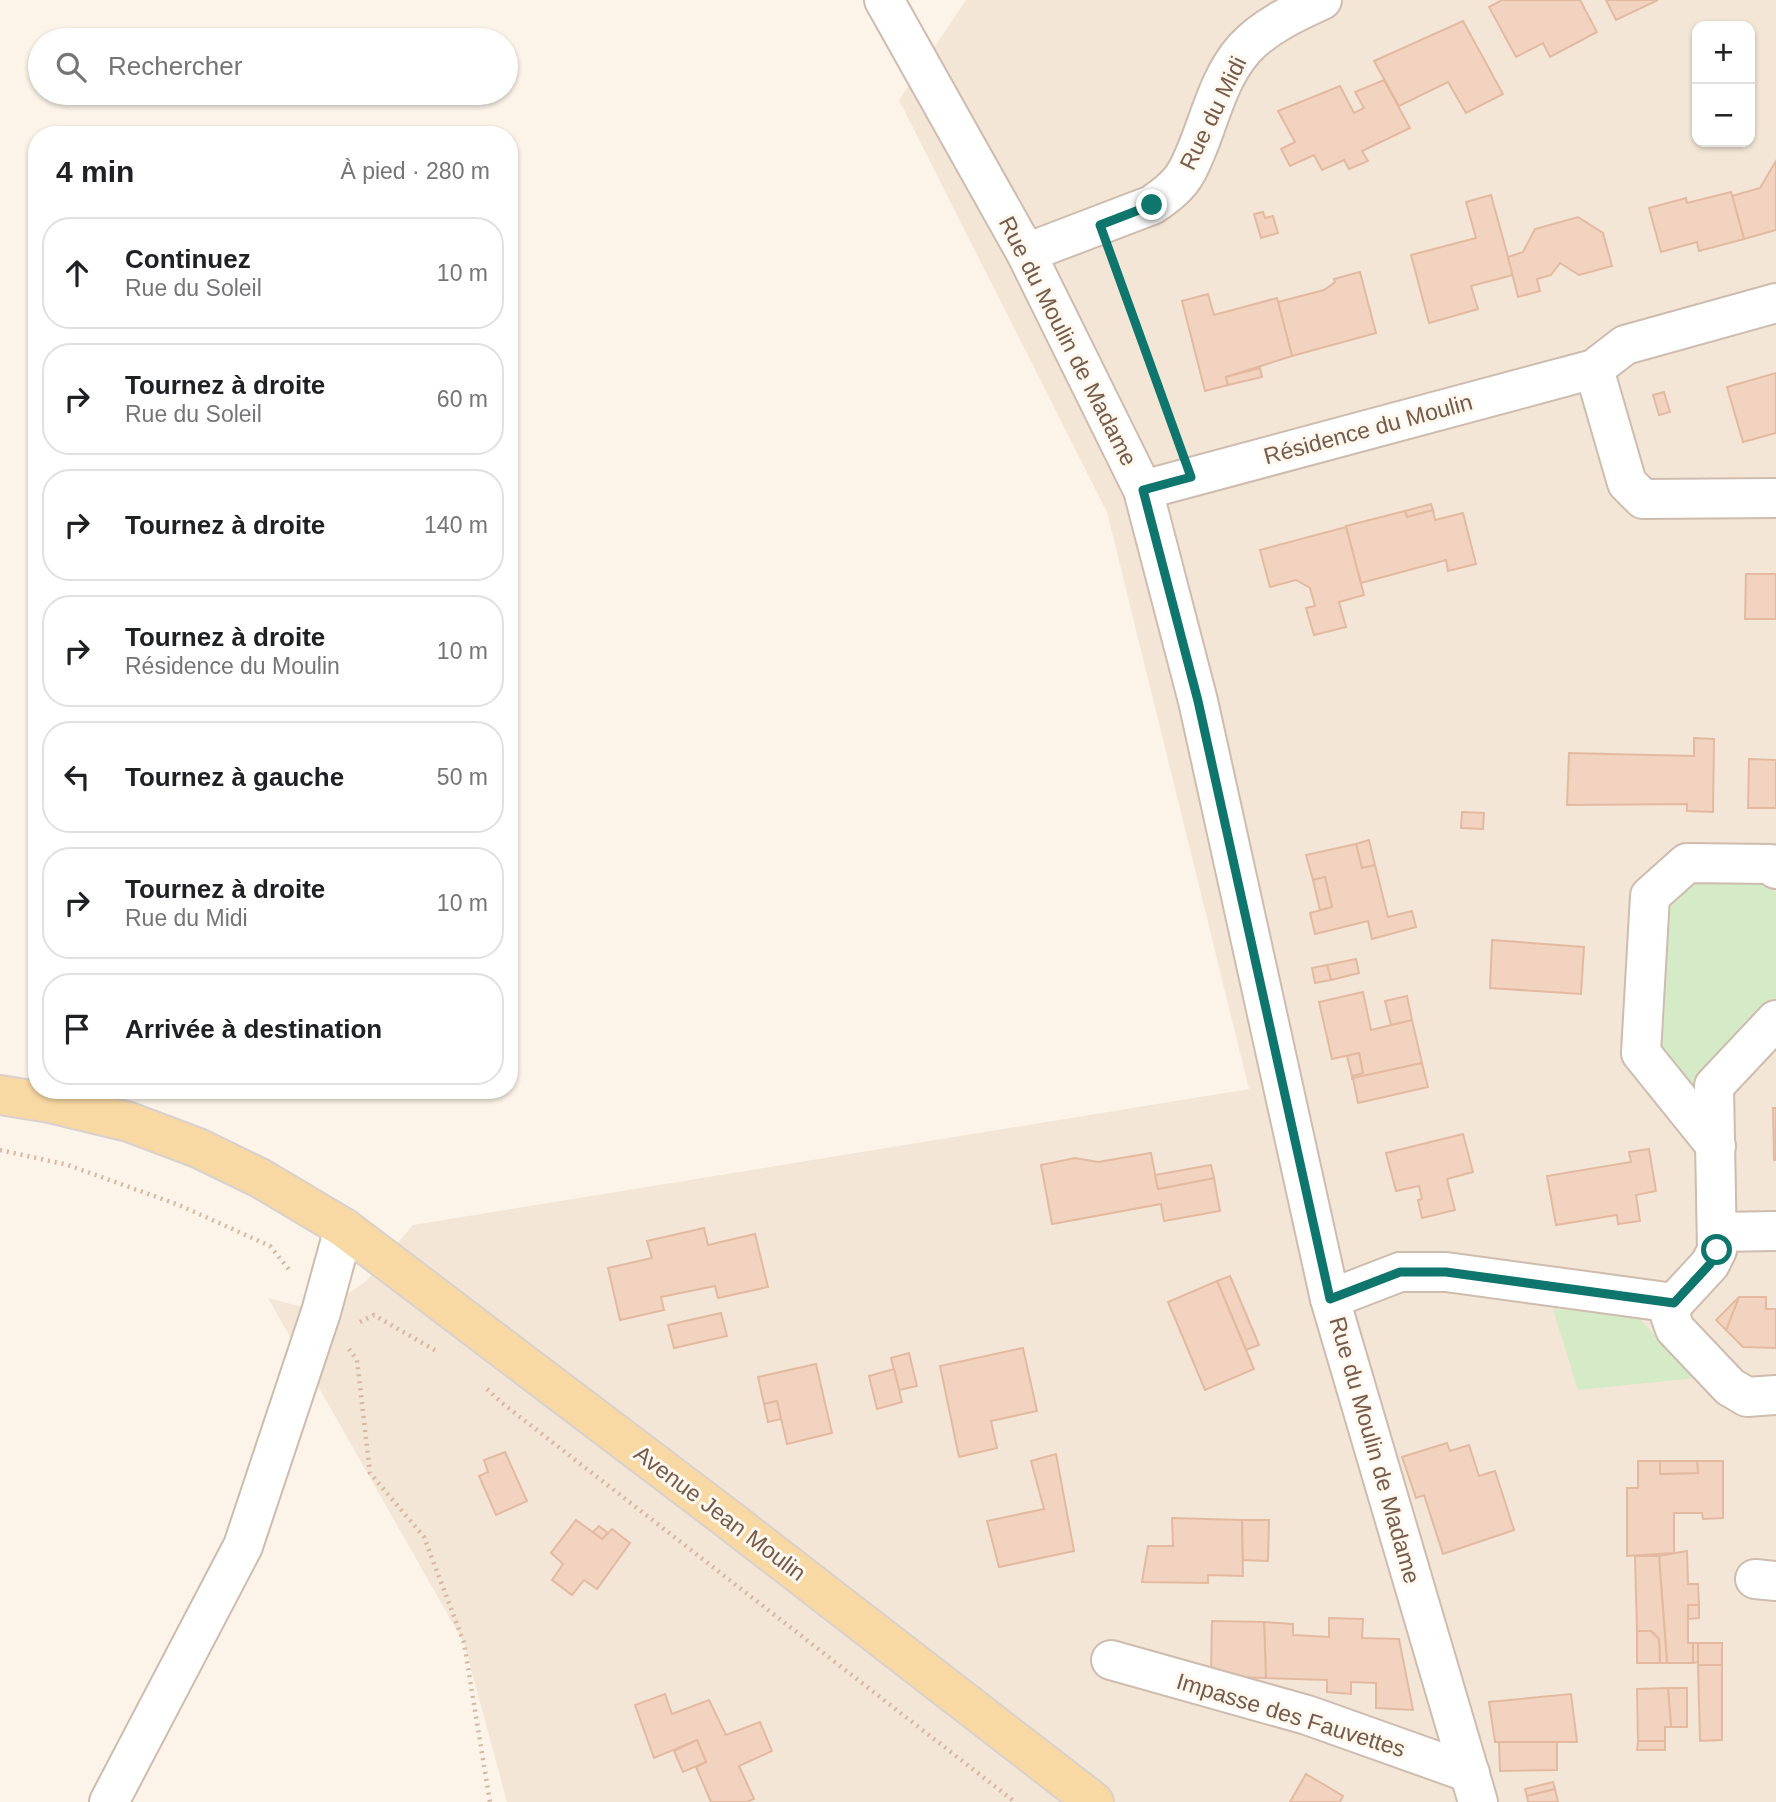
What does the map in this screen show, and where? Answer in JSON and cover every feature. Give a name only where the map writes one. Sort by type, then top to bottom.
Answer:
[{"type":"main road","name":"Avenue Jean Moulin","points":[[0,1095],[50,1103],[129,1122],[198,1147],[260,1178],[344,1228],[728,1519],[1094,1802]]},
{"type":"street","name":"Rue du Moulin de Madame","points":[[884,0],[1026,253],[1143,490],[1198,701],[1330,1299],[1474,1788]]},
{"type":"street","name":"Rue du Midi","points":[[1026,253],[1152,205],[1170,192],[1186,173],[1221,87],[1244,49],[1279,20],[1322,0]]},
{"type":"street","name":"Résidence du Moulin","points":[[1143,490],[1594,369],[1625,345],[1776,303]]},
{"type":"street","points":[[1594,369],[1627,483],[1643,499],[1776,498]]},
{"type":"street","points":[[1716,1146],[1641,1053],[1650,896],[1687,863],[1771,864],[1776,869]]},
{"type":"street","points":[[1776,1020],[1714,1086],[1717,1250],[1710,1264],[1674,1303],[1670,1315],[1675,1329],[1730,1387],[1747,1398],[1776,1395]]},
{"type":"street","points":[[109,1802],[243,1546],[329,1323],[344,1228]]},
{"type":"street","points":[[1717,1232],[1776,1231]]},
{"type":"street","points":[[1330,1299],[1400,1272],[1446,1272],[1674,1303]]},
{"type":"street","name":"Impasse des Fauvettes","points":[[1111,1660],[1307,1715],[1474,1788]]},
{"type":"path","points":[[1100,225],[1191,477]]},
{"type":"path","points":[[0,1150],[68,1165],[179,1205],[270,1246],[357,1360],[370,1473],[424,1536],[464,1643],[490,1802]]},
{"type":"path","points":[[329,1323],[374,1315],[441,1354]]},
{"type":"path","points":[[483,1385],[502,1404],[1015,1802]]},
{"type":"shaded area","points":[[966,0],[1776,0],[1776,1802],[507,1802],[464,1643],[268,1298],[321,1312],[365,1282],[413,1225],[1249,1089],[1107,512],[899,100]]},
{"type":"green space","points":[[1689,880],[1765,881],[1776,892],[1776,999],[1706,1072],[1706,1114],[1653,1051],[1661,905]]},
{"type":"green space","points":[[1553,1309],[1635,1314],[1695,1378],[1578,1390]]},
{"type":"building","points":[[1502,0],[1580,0],[1597,32],[1550,57],[1543,43],[1516,57],[1489,7]]},
{"type":"building","points":[[1606,0],[1658,0],[1616,20]]},
{"type":"building","points":[[1463,21],[1503,94],[1466,113],[1448,82],[1399,106],[1374,61]]},
{"type":"building","points":[[1384,80],[1410,128],[1362,151],[1368,161],[1349,169],[1344,160],[1322,170],[1314,155],[1290,166],[1281,149],[1295,142],[1278,111],[1340,86],[1354,113],[1364,108],[1355,92]]},
{"type":"building","points":[[1776,161],[1776,230],[1744,239],[1732,196],[1760,188]]},
{"type":"building","points":[[1731,192],[1744,239],[1699,251],[1697,242],[1661,252],[1649,208],[1686,198],[1687,203]]},
{"type":"building","points":[[1491,195],[1513,275],[1471,286],[1478,309],[1429,323],[1411,255],[1476,238],[1466,202]]},
{"type":"building","points":[[1263,212],[1265,218],[1273,216],[1278,233],[1261,238],[1254,214]]},
{"type":"building","points":[[1578,217],[1603,233],[1612,266],[1579,275],[1560,263],[1551,275],[1537,279],[1540,291],[1518,297],[1508,257],[1523,252],[1535,229]]},
{"type":"building","points":[[1360,272],[1376,333],[1292,356],[1278,302],[1324,290],[1335,282],[1334,279]]},
{"type":"building","points":[[1208,294],[1214,315],[1277,298],[1292,356],[1226,377],[1228,385],[1205,391],[1182,301]]},
{"type":"building","points":[[1260,368],[1262,377],[1228,385],[1226,377]]},
{"type":"building","points":[[1776,373],[1776,433],[1743,442],[1727,387]]},
{"type":"building","points":[[1664,392],[1670,412],[1659,415],[1653,395]]},
{"type":"building","points":[[1431,504],[1433,510],[1407,517],[1405,511]]},
{"type":"building","points":[[1433,510],[1435,520],[1463,513],[1476,564],[1448,571],[1446,560],[1361,583],[1346,526],[1405,511],[1407,517]]},
{"type":"building","points":[[1346,527],[1364,595],[1339,602],[1346,627],[1314,635],[1306,608],[1315,606],[1310,588],[1296,580],[1270,587],[1260,550]]},
{"type":"building","points":[[1746,574],[1776,574],[1776,619],[1745,619]]},
{"type":"building","points":[[1694,738],[1714,739],[1713,812],[1687,811],[1687,804],[1567,805],[1569,753],[1694,756]]},
{"type":"building","points":[[1749,759],[1776,760],[1776,808],[1748,808]]},
{"type":"building","points":[[1462,812],[1484,813],[1483,829],[1461,828]]},
{"type":"building","points":[[1369,840],[1375,865],[1362,868],[1356,844]]},
{"type":"building","points":[[1356,844],[1362,868],[1375,865],[1388,917],[1412,911],[1416,927],[1372,939],[1368,921],[1315,934],[1310,913],[1332,907],[1325,877],[1313,880],[1306,855]]},
{"type":"building","points":[[1325,877],[1332,907],[1320,910],[1313,880]]},
{"type":"building","points":[[1492,940],[1584,947],[1581,994],[1490,988]]},
{"type":"building","points":[[1356,959],[1359,973],[1331,980],[1327,965]]},
{"type":"building","points":[[1327,965],[1331,980],[1315,983],[1312,968]]},
{"type":"building","points":[[1363,992],[1371,1030],[1412,1020],[1422,1063],[1352,1079],[1352,1076],[1363,1073],[1359,1053],[1332,1059],[1319,1002]]},
{"type":"building","points":[[1407,996],[1412,1020],[1391,1025],[1385,1001]]},
{"type":"building","points":[[1359,1053],[1363,1073],[1352,1076],[1347,1056]]},
{"type":"building","points":[[1422,1063],[1428,1087],[1358,1103],[1353,1078]]},
{"type":"building","points":[[1773,1108],[1776,1108],[1776,1160],[1774,1160]]},
{"type":"building","points":[[1463,1134],[1473,1172],[1447,1179],[1455,1210],[1422,1218],[1418,1200],[1422,1199],[1419,1186],[1396,1191],[1386,1153]]},
{"type":"building","points":[[1649,1149],[1656,1191],[1636,1195],[1640,1221],[1618,1224],[1617,1215],[1556,1225],[1547,1176],[1631,1162],[1629,1152]]},
{"type":"building","points":[[1151,1153],[1158,1189],[1214,1178],[1220,1211],[1164,1221],[1161,1204],[1052,1224],[1041,1165],[1075,1158],[1098,1162]]},
{"type":"building","points":[[1211,1165],[1214,1178],[1158,1189],[1155,1175]]},
{"type":"building","points":[[704,1228],[708,1245],[755,1234],[768,1287],[718,1298],[715,1286],[661,1297],[664,1310],[620,1320],[608,1268],[652,1258],[647,1241]]},
{"type":"building","points":[[1230,1276],[1259,1345],[1246,1350],[1217,1281]]},
{"type":"building","points":[[1217,1281],[1254,1369],[1205,1390],[1168,1302]]},
{"type":"building","points":[[1739,1297],[1766,1297],[1766,1309],[1776,1309],[1776,1348],[1743,1347],[1726,1330]]},
{"type":"building","points":[[1739,1297],[1726,1330],[1716,1320]]},
{"type":"building","points":[[721,1313],[727,1336],[674,1348],[668,1325]]},
{"type":"building","points":[[1023,1348],[1037,1411],[991,1421],[997,1448],[959,1457],[940,1366]]},
{"type":"building","points":[[909,1353],[917,1386],[899,1390],[891,1358]]},
{"type":"building","points":[[816,1364],[832,1433],[787,1444],[777,1401],[764,1404],[758,1377]]},
{"type":"building","points":[[894,1369],[902,1402],[877,1409],[869,1376]]},
{"type":"building","points":[[777,1401],[781,1419],[768,1422],[764,1404]]},
{"type":"building","points":[[1447,1443],[1450,1451],[1469,1445],[1479,1476],[1495,1471],[1514,1530],[1443,1554],[1424,1495],[1416,1498],[1402,1457]]},
{"type":"building","points":[[505,1452],[527,1501],[496,1515],[479,1476],[488,1472],[484,1460]]},
{"type":"building","points":[[1056,1454],[1074,1551],[999,1567],[987,1521],[1044,1509],[1031,1461]]},
{"type":"building","points":[[1638,1461],[1660,1461],[1660,1474],[1698,1473],[1697,1461],[1723,1461],[1723,1518],[1703,1519],[1702,1513],[1674,1513],[1674,1553],[1627,1556],[1627,1488],[1638,1488]]},
{"type":"building","points":[[1660,1461],[1697,1461],[1698,1473],[1660,1474]]},
{"type":"building","points":[[1172,1518],[1242,1520],[1243,1576],[1208,1575],[1208,1583],[1142,1582],[1148,1546],[1173,1546]]},
{"type":"building","points":[[576,1520],[602,1539],[612,1529],[630,1543],[597,1589],[584,1580],[572,1595],[552,1580],[563,1564],[551,1553]]},
{"type":"building","points":[[1242,1520],[1269,1520],[1268,1561],[1243,1560]]},
{"type":"building","points":[[599,1526],[608,1533],[602,1539],[593,1532]]},
{"type":"building","points":[[1687,1551],[1688,1584],[1698,1584],[1699,1605],[1688,1605],[1688,1643],[1693,1643],[1693,1663],[1667,1663],[1659,1556]]},
{"type":"building","points":[[1635,1556],[1659,1556],[1667,1663],[1660,1663],[1659,1639],[1651,1631],[1637,1631]]},
{"type":"building","points":[[1688,1605],[1699,1605],[1699,1618],[1688,1619]]},
{"type":"building","points":[[1329,1618],[1363,1619],[1362,1638],[1399,1639],[1413,1710],[1376,1708],[1376,1683],[1351,1682],[1351,1694],[1327,1692],[1327,1680],[1266,1678],[1264,1622],[1293,1624],[1293,1635],[1329,1637]]},
{"type":"building","points":[[1212,1621],[1264,1622],[1266,1678],[1225,1677],[1211,1673]]},
{"type":"building","points":[[1637,1631],[1651,1631],[1659,1639],[1660,1663],[1637,1663]]},
{"type":"building","points":[[1693,1643],[1698,1643],[1699,1662],[1693,1663]]},
{"type":"building","points":[[1698,1643],[1722,1643],[1722,1665],[1698,1665]]},
{"type":"building","points":[[1698,1665],[1722,1665],[1722,1740],[1700,1741]]},
{"type":"building","points":[[1668,1688],[1687,1688],[1687,1727],[1671,1727]]},
{"type":"building","points":[[1668,1688],[1671,1727],[1665,1727],[1665,1741],[1638,1741],[1637,1689]]},
{"type":"building","points":[[665,1694],[672,1714],[709,1700],[726,1735],[760,1722],[772,1751],[739,1766],[754,1799],[747,1802],[711,1802],[696,1767],[706,1762],[697,1740],[654,1758],[635,1705]]},
{"type":"building","points":[[1571,1694],[1577,1742],[1495,1742],[1489,1702]]},
{"type":"building","points":[[697,1740],[706,1762],[683,1772],[674,1751]]},
{"type":"building","points":[[1638,1741],[1665,1741],[1665,1750],[1637,1750]]},
{"type":"building","points":[[1499,1742],[1557,1742],[1557,1770],[1500,1771]]},
{"type":"building","points":[[1306,1774],[1343,1796],[1340,1802],[1290,1802]]},
{"type":"building","points":[[1553,1782],[1555,1789],[1527,1796],[1525,1789]]},
{"type":"building","points":[[1555,1789],[1558,1802],[1528,1802],[1527,1796]]},
{"type":"route","points":[[1152,205],[1100,225],[1191,477],[1143,490],[1198,701],[1330,1299],[1400,1272],[1446,1272],[1674,1303],[1710,1264],[1717,1250]]}]
